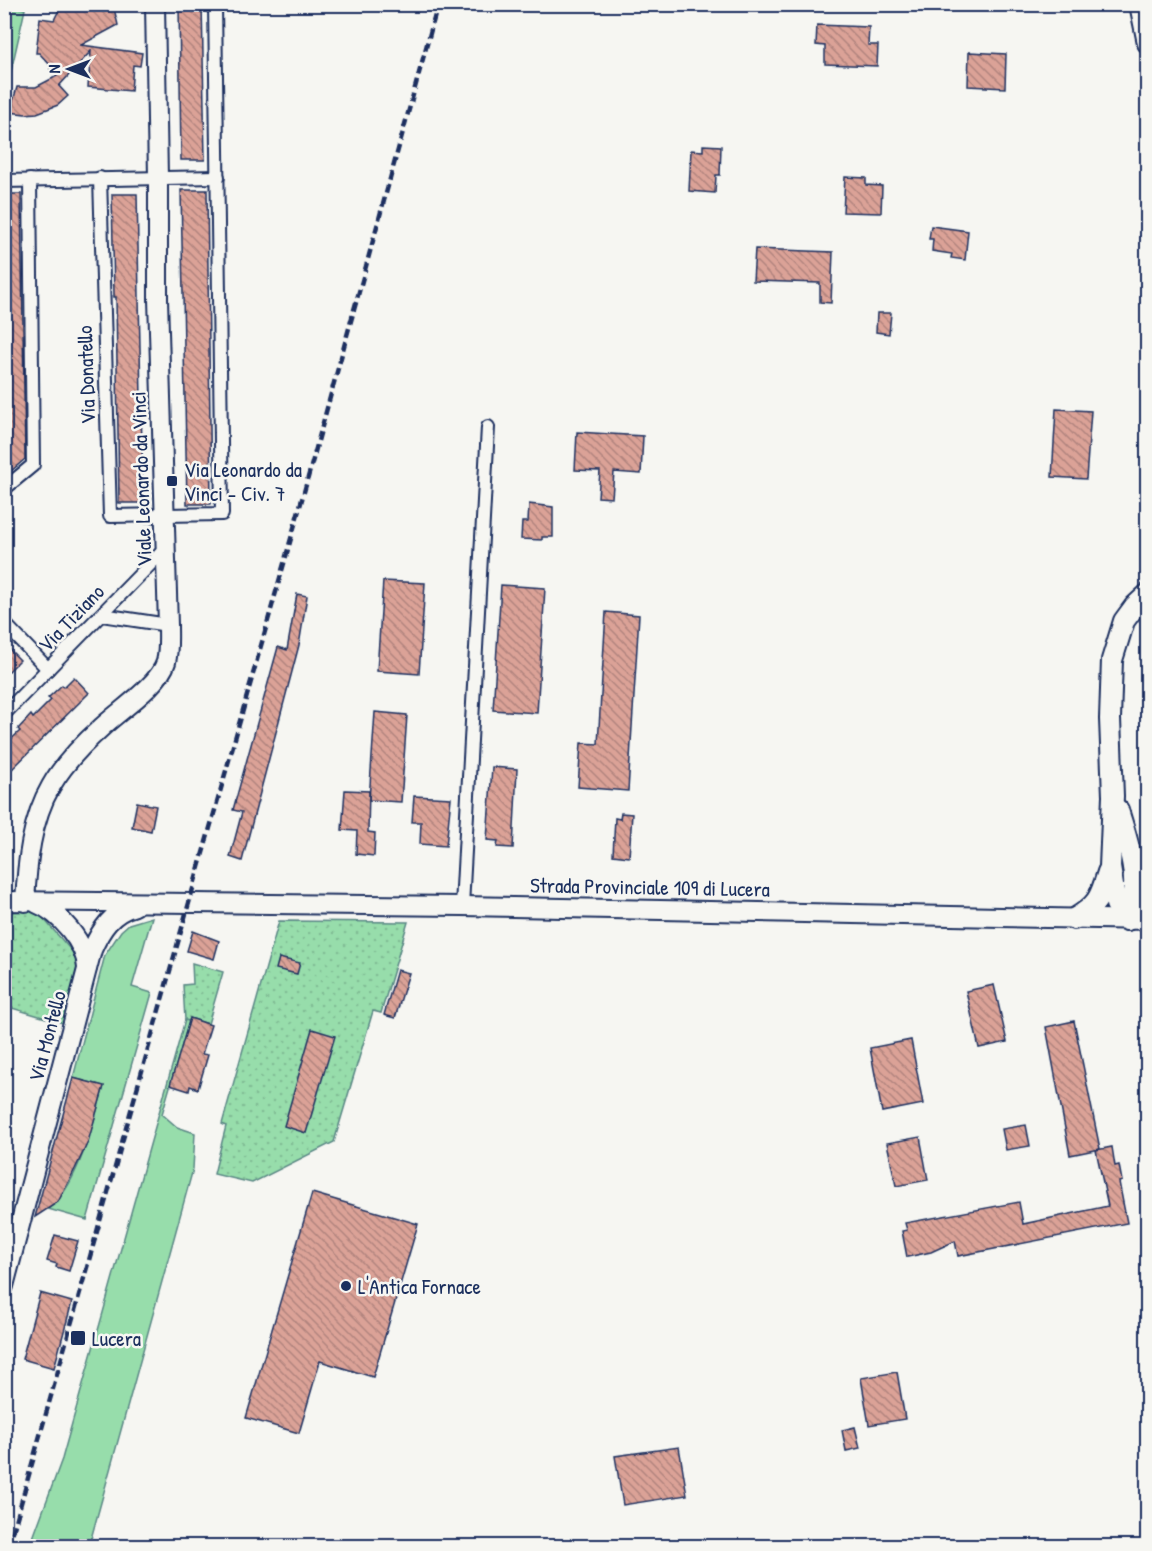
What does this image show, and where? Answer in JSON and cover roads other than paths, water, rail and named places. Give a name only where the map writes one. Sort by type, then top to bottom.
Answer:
[{"type":"main road","name":"Viale Leonardo da Vinci","points":[[30,902],[29,853],[42,804],[51,786],[99,729],[154,681],[166,662],[168,625],[158,299],[154,4]]},
{"type":"main road","points":[[1140,4],[1148,43]]},
{"type":"main road","points":[[1127,920],[1116,904],[1110,867],[1113,796],[1110,718],[1112,660],[1124,621],[1148,594]]},
{"type":"main road","points":[[1113,796],[1134,862],[1135,893],[1127,920]]},
{"type":"main road","points":[[1134,862],[1148,878]]},
{"type":"main road","points":[[1074,919],[1091,909],[1101,895],[1110,867]]},
{"type":"main road","points":[[4,901],[151,904]]},
{"type":"main road","name":"Via Montello","points":[[30,902],[50,910],[78,939],[85,954],[87,971]]},
{"type":"main road","name":"Strada Provinciale 109 di Lucera","points":[[151,904],[462,906],[1148,920]]},
{"type":"main road","name":"Via Montello","points":[[4,1286],[97,939],[110,920],[125,909],[151,904]]},
{"type":"street","points":[[165,516],[222,514],[215,4]]},
{"type":"street","points":[[4,181],[218,177]]},
{"type":"street","name":"Via Donatello","points":[[100,178],[110,516],[165,516]]},
{"type":"street","points":[[4,489],[33,465],[30,180]]},
{"type":"street","points":[[462,906],[488,427]]},
{"type":"street","name":"Via Tiziano","points":[[4,714],[166,548]]},
{"type":"street","points":[[102,615],[168,625]]},
{"type":"street","points":[[4,623],[48,669]]},
{"type":"railway","points":[[9,1546],[438,4]]},
{"type":"place","name":"Via Leonardo da Vinci - Civ. 7","points":[[172,481]]},
{"type":"place","name":"L'Antica Fornace","points":[[346,1286]]},
{"type":"place","name":"Lucera","points":[[78,1338]]}]
